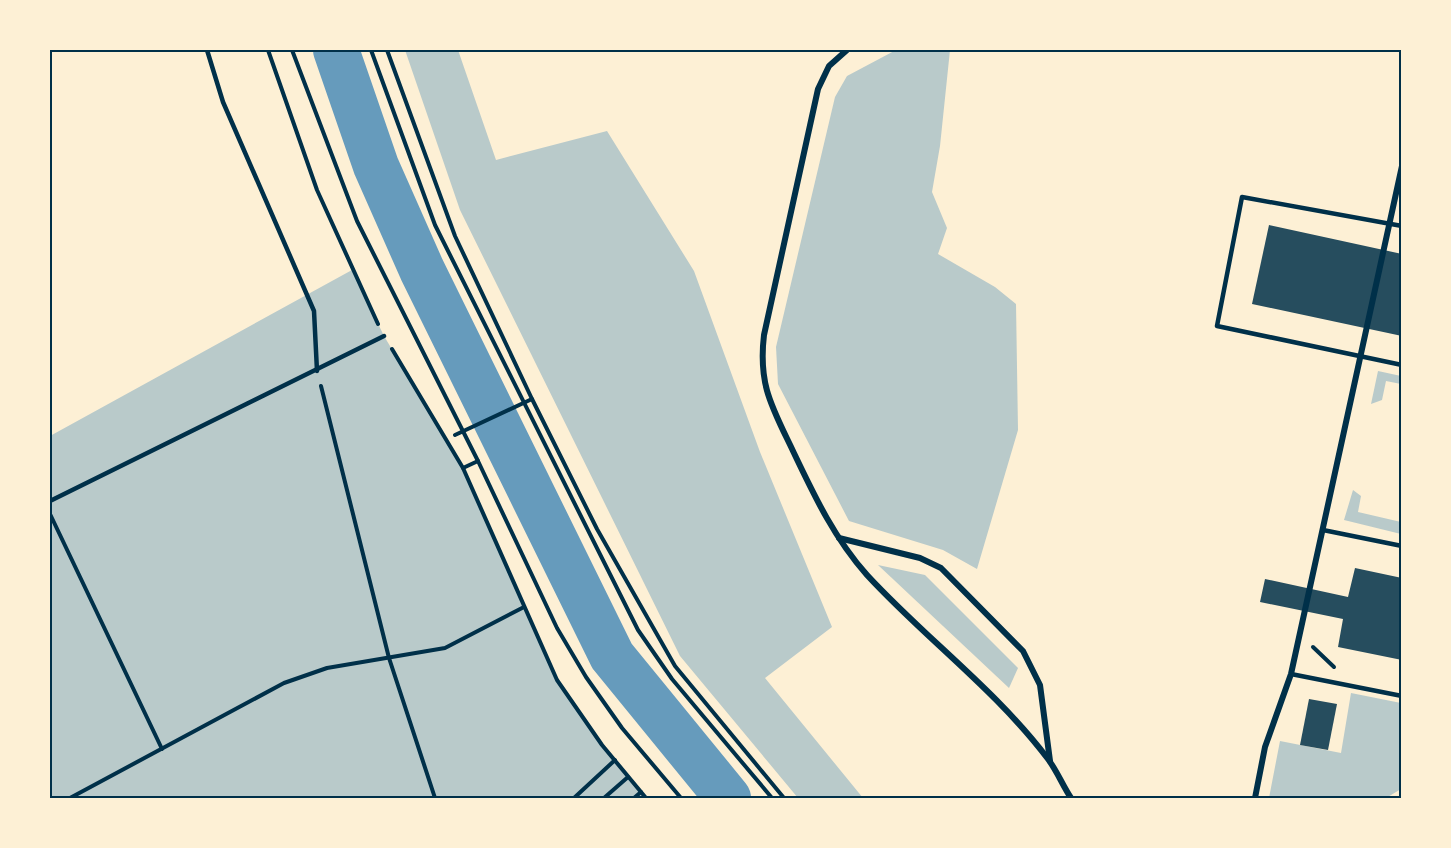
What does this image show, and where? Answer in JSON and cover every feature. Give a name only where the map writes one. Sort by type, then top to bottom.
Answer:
[{"type":"street","points":[[847,50],[829,66],[818,89],[764,335],[760,363],[770,402],[838,538],[867,574],[1014,719],[1050,760],[1071,798]]},
{"type":"street","points":[[1255,798],[1265,747],[1292,674],[1401,166]]},
{"type":"street","points":[[838,538],[920,558],[941,568],[1023,651],[1040,685],[1050,760]]},
{"type":"lane","points":[[207,50],[223,102],[314,311],[317,371]]},
{"type":"lane","points":[[1401,226],[1242,197],[1217,326],[1401,365]]},
{"type":"lane","points":[[50,501],[384,336]]},
{"type":"lane","points":[[1323,530],[1401,546]]},
{"type":"lane","points":[[1292,674],[1401,696]]},
{"type":"path","points":[[268,50],[317,190],[384,336],[463,468],[557,680],[615,760],[646,798]]},
{"type":"path","points":[[292,50],[357,221],[478,461],[557,628],[586,677],[622,728],[681,798]]},
{"type":"path","points":[[371,50],[435,225],[522,403],[638,630],[672,679],[772,798]]},
{"type":"path","points":[[387,50],[455,236],[597,529],[675,666],[784,798]]},
{"type":"path","points":[[317,371],[389,658],[435,798]]},
{"type":"path","points":[[455,435],[532,399]]},
{"type":"path","points":[[463,468],[478,461]]},
{"type":"path","points":[[50,512],[162,749]]},
{"type":"path","points":[[70,798],[285,683],[327,668],[445,648],[524,607]]},
{"type":"path","points":[[1312,646],[1335,668]]},
{"type":"path","points":[[574,798],[615,760]]},
{"type":"path","points":[[604,798],[628,777]]},
{"type":"path","points":[[634,798],[641,792]]},
{"type":"shaded area","points":[[405,50],[458,50],[496,160],[607,131],[694,271],[760,452],[832,627],[765,678],[863,798],[798,798],[680,656],[460,210]]},
{"type":"shaded area","points":[[896,50],[950,50],[940,146],[932,192],[947,228],[938,254],[995,287],[1016,304],[1018,430],[977,569],[943,550],[849,521],[778,384],[776,347],[835,97],[847,76]]},
{"type":"shaded area","points":[[352,270],[384,336],[463,468],[557,680],[602,745],[646,798],[50,798],[50,436]]},
{"type":"shaded area","points":[[1378,371],[1401,376],[1401,384],[1386,381],[1382,400],[1371,404]]},
{"type":"shaded area","points":[[1353,490],[1361,496],[1358,512],[1401,522],[1401,534],[1344,520]]},
{"type":"shaded area","points":[[878,565],[925,575],[1018,668],[1009,688]]},
{"type":"shaded area","points":[[1351,693],[1401,703],[1401,789],[1386,798],[1269,798],[1280,741],[1341,753]]},
{"type":"building","points":[[1269,225],[1402,254],[1402,336],[1252,304]]},
{"type":"building","points":[[1355,568],[1402,578],[1402,660],[1338,647],[1343,619],[1260,602],[1265,579],[1348,597]]},
{"type":"building","points":[[1309,699],[1337,704],[1328,750],[1300,745]]},
{"type":"waterway","points":[[336,50],[376,166],[422,270],[612,656],[728,798]]}]
